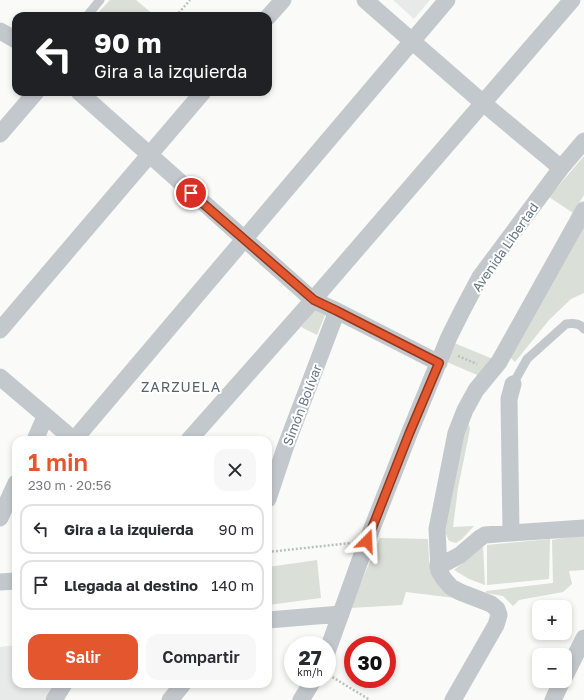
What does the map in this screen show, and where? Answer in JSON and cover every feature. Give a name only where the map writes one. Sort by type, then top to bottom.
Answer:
[{"type":"street","points":[[272,12],[283,0]]},
{"type":"street","points":[[365,0],[483,104],[561,168]]},
{"type":"street","points":[[77,436],[447,0]]},
{"type":"street","points":[[193,436],[314,300],[572,0]]},
{"type":"street","points":[[0,31],[12,38]]},
{"type":"street","points":[[0,134],[33,96]]},
{"type":"street","points":[[83,96],[244,240],[314,300],[442,357]]},
{"type":"street","points":[[0,330],[200,96]]},
{"type":"street","name":"Avenida Libertad","points":[[333,636],[367,541],[409,434],[462,311],[480,277],[561,168],[584,142]]},
{"type":"street","points":[[453,700],[496,625],[499,615],[497,609],[492,604],[460,592],[447,584],[440,573],[438,566],[437,529],[456,433],[465,410],[476,390],[499,362],[584,210]]},
{"type":"street","name":"Simón Bolívar","points":[[272,488],[337,311]]},
{"type":"street","points":[[0,376],[45,417],[69,436]]},
{"type":"street","points":[[512,533],[509,398],[513,384]]},
{"type":"street","points":[[37,436],[45,417]]},
{"type":"street","points":[[0,518],[12,491]]},
{"type":"street","points":[[438,566],[460,556],[485,535],[584,528]]},
{"type":"street","points":[[0,582],[12,581]]},
{"type":"street","points":[[272,620],[341,614]]},
{"type":"street","points":[[572,662],[584,638]]},
{"type":"street","points":[[54,700],[62,688]]},
{"type":"street","points":[[170,700],[180,688]]},
{"type":"street","points":[[301,700],[308,688]]},
{"type":"street","points":[[553,700],[559,688]]},
{"type":"lane","points":[[90,12],[100,0]]},
{"type":"lane","points":[[513,384],[527,359],[566,324],[577,324],[582,326],[584,329]]},
{"type":"path","points":[[180,12],[190,0]]},
{"type":"path","points":[[442,357],[492,371]]},
{"type":"path","points":[[272,552],[367,541]]},
{"type":"path","points":[[336,679],[370,700]]},
{"type":"shaded area","points":[[110,0],[136,0],[150,12],[99,12]]},
{"type":"shaded area","points":[[393,0],[430,0],[414,19]]},
{"type":"shaded area","points":[[584,156],[584,195],[573,213],[549,197]]},
{"type":"shaded area","points":[[584,223],[584,293],[571,299],[549,320],[515,362],[507,354]]},
{"type":"shaded area","points":[[315,309],[326,313],[317,335],[301,327]]},
{"type":"shaded area","points":[[442,338],[493,359],[482,377],[435,357]]},
{"type":"shaded area","points":[[467,416],[470,429],[458,488],[453,527],[474,526],[462,539],[456,543],[449,541],[445,532]]},
{"type":"shaded area","points":[[584,534],[584,570],[569,571],[572,584],[563,592],[519,600],[513,606],[503,596],[486,593],[486,591],[553,583],[552,540]]},
{"type":"shaded area","points":[[380,538],[428,539],[429,560],[435,577],[455,598],[406,592],[402,605],[350,608]]},
{"type":"shaded area","points":[[550,539],[549,579],[487,585],[487,545]]},
{"type":"shaded area","points":[[483,546],[485,585],[469,579],[454,570]]},
{"type":"shaded area","points":[[317,560],[321,598],[272,604],[272,566]]},
{"type":"shaded area","points":[[12,646],[12,688],[52,688],[44,700],[0,700],[0,647]]},
{"type":"district","name":"ZARZUELA","points":[[181,386]]},
{"type":"route","points":[[191,193],[314,300],[439,363],[367,541]]}]
